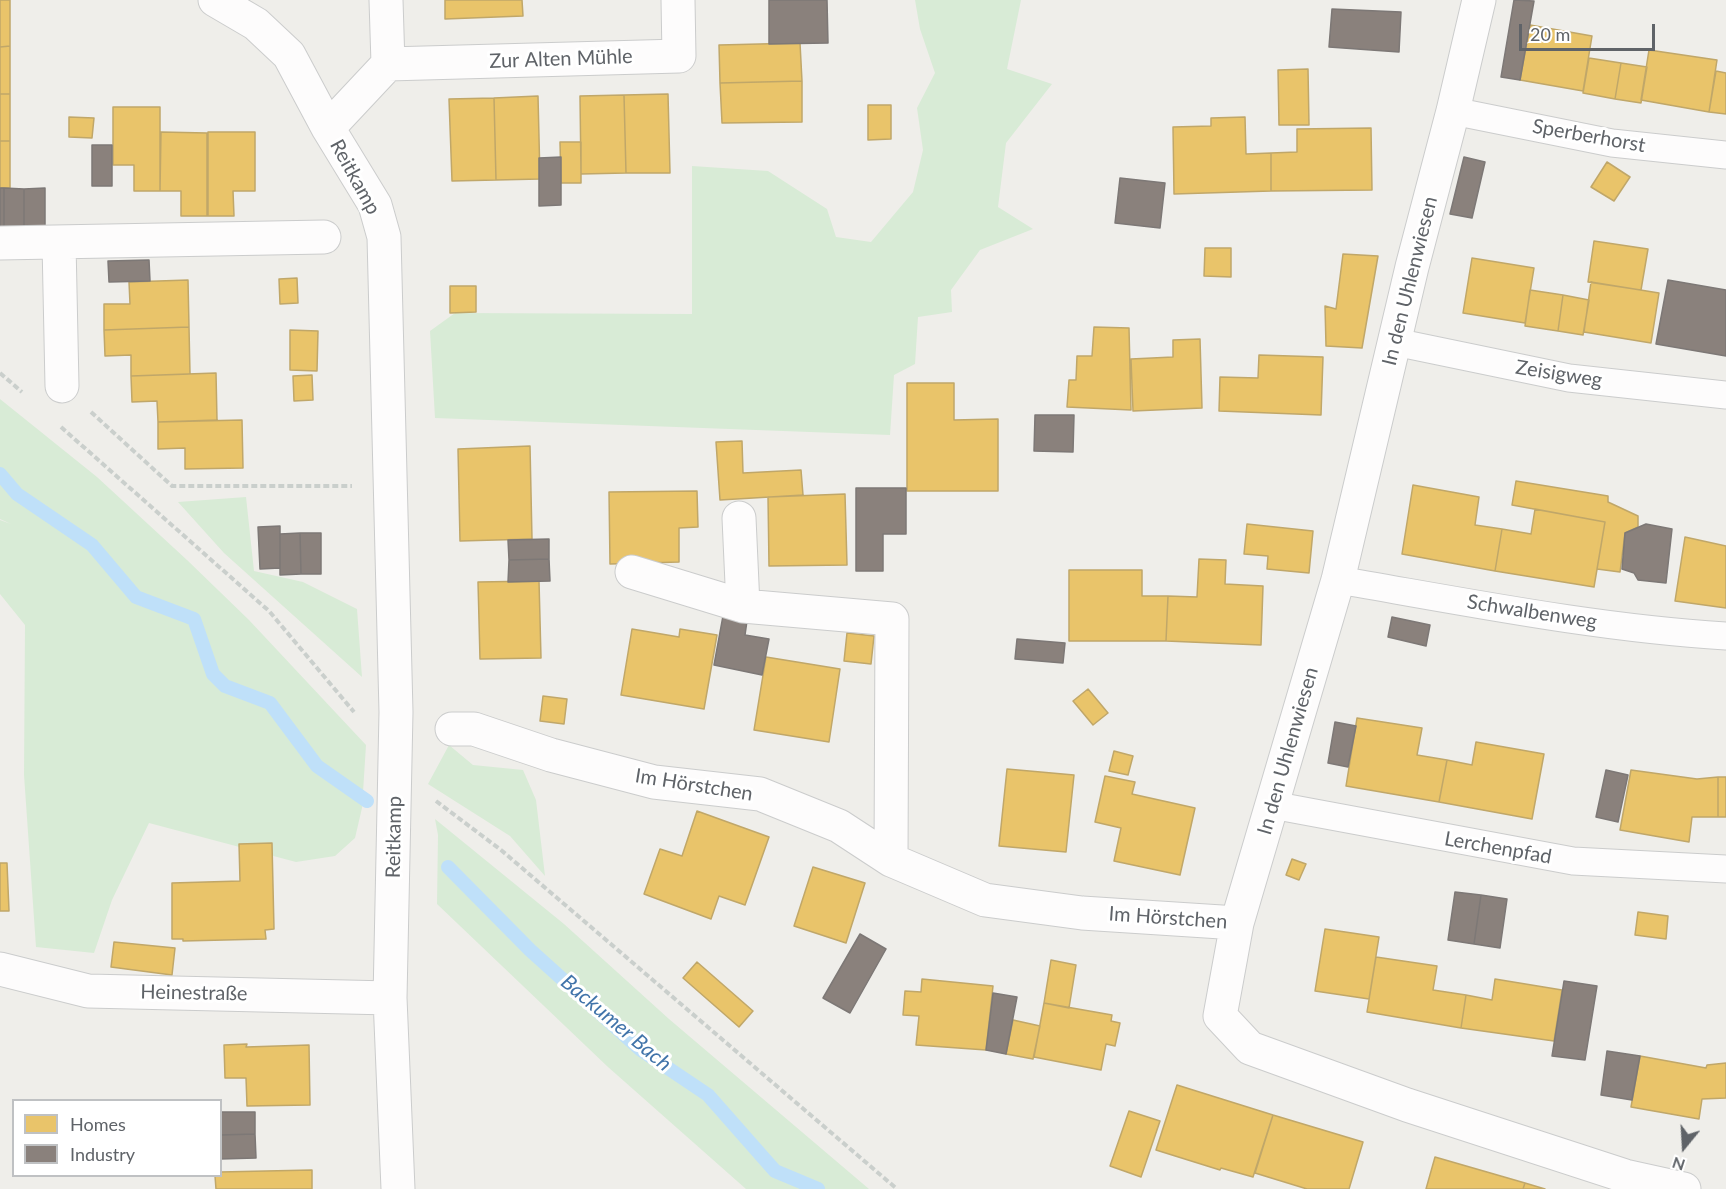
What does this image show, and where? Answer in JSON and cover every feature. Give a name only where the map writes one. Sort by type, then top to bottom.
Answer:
[{"type":"street","points":[[214,0],[256,24],[289,55],[328,128]]},
{"type":"street","points":[[387,0],[388,64]]},
{"type":"street","name":"Zur Alten Mühle","points":[[388,64],[679,56],[678,0]]},
{"type":"street","name":"In den Uhlenwiesen","points":[[1479,0],[1338,580],[1237,922],[1220,1016],[1250,1048],[1407,1105],[1625,1176],[1684,1189]]},
{"type":"street","name":"Reitkamp","points":[[388,64],[328,128],[375,205],[384,237],[396,712],[390,998],[398,1189]]},
{"type":"street","points":[[0,243],[324,237]]},
{"type":"street","points":[[59,243],[62,386]]},
{"type":"street","points":[[739,518],[743,606]]},
{"type":"street","points":[[632,572],[743,606],[892,619],[891,860]]},
{"type":"street","name":"Im Hörstchen","points":[[452,729],[474,729],[551,755],[654,782],[760,794],[838,826],[891,860],[985,900],[1082,913],[1237,922]]},
{"type":"street","name":"Heinestraße","points":[[0,969],[88,991],[390,998]]},
{"type":"lane","name":"Sperberhorst","points":[[1453,111],[1612,143],[1726,154]]},
{"type":"lane","name":"Zeisigweg","points":[[1395,342],[1569,378],[1726,395]]},
{"type":"lane","name":"Schwalbenweg","points":[[1338,580],[1532,614],[1689,634],[1726,636]]},
{"type":"lane","name":"Lerchenpfad","points":[[1272,805],[1573,861],[1726,869]]},
{"type":"path","points":[[0,373],[27,397]]},
{"type":"path","points":[[62,386],[172,486],[391,485]]},
{"type":"path","points":[[54,421],[269,611],[357,716]]},
{"type":"path","points":[[395,764],[442,807],[501,850],[897,1189]]},
{"type":"green space","points":[[915,0],[1021,0],[1007,69],[1052,84],[1006,143],[998,207],[1033,229],[980,250],[951,290],[952,312],[918,317],[915,364],[894,375],[890,435],[435,418],[430,331],[455,313],[692,314],[692,166],[768,171],[827,209],[836,237],[871,242],[913,192],[923,150],[917,108],[935,73],[920,29]]},
{"type":"green space","points":[[0,399],[97,477],[187,560],[249,620],[366,745],[362,808],[355,838],[335,856],[296,862],[149,823],[112,900],[94,953],[36,947],[24,775],[25,625],[0,594],[0,520],[11,524],[0,519]]},
{"type":"green space","points":[[246,497],[254,571],[303,582],[357,609],[362,677],[224,553],[178,502]]},
{"type":"green space","points":[[449,745],[473,765],[523,770],[536,800],[545,876],[510,836],[428,784]]},
{"type":"green space","points":[[435,819],[564,924],[669,1019],[869,1189],[746,1189],[608,1067],[437,904],[438,835]]},
{"type":"building: Homes","points":[[0,0],[10,0],[10,46],[0,47]]},
{"type":"building: Homes","points":[[445,0],[522,0],[523,16],[445,19]]},
{"type":"building: Homes","points":[[1530,25],[1592,36],[1583,91],[1520,80]]},
{"type":"building: Homes","points":[[800,43],[802,81],[720,83],[719,45]]},
{"type":"building: Homes","points":[[10,46],[10,94],[0,94],[0,47]]},
{"type":"building: Homes","points":[[1649,50],[1717,60],[1709,112],[1641,100]]},
{"type":"building: Homes","points":[[1589,58],[1621,63],[1615,99],[1583,93]]},
{"type":"building: Homes","points":[[1621,63],[1647,67],[1641,103],[1615,99]]},
{"type":"building: Homes","points":[[1308,69],[1309,125],[1279,125],[1278,70]]},
{"type":"building: Homes","points":[[1716,71],[1726,73],[1726,114],[1709,112]]},
{"type":"building: Homes","points":[[802,81],[802,122],[722,123],[720,83]]},
{"type":"building: Homes","points":[[0,94],[10,94],[10,141],[0,141]]},
{"type":"building: Homes","points":[[668,94],[670,173],[626,173],[624,95]]},
{"type":"building: Homes","points":[[624,95],[626,173],[581,174],[580,96]]},
{"type":"building: Homes","points":[[538,96],[540,179],[496,180],[494,98]]},
{"type":"building: Homes","points":[[494,98],[496,180],[452,181],[449,99]]},
{"type":"building: Homes","points":[[868,105],[891,105],[891,139],[868,140]]},
{"type":"building: Homes","points":[[113,107],[160,107],[160,191],[134,191],[134,165],[113,165]]},
{"type":"building: Homes","points":[[69,117],[94,118],[92,138],[69,137]]},
{"type":"building: Homes","points":[[1245,117],[1246,154],[1271,153],[1271,191],[1174,194],[1173,127],[1211,126],[1211,118]]},
{"type":"building: Homes","points":[[1371,128],[1372,190],[1271,191],[1271,153],[1297,152],[1297,129]]},
{"type":"building: Homes","points":[[161,132],[207,133],[207,216],[181,216],[181,191],[160,191]]},
{"type":"building: Homes","points":[[208,132],[255,132],[255,191],[233,191],[234,216],[208,216]]},
{"type":"building: Homes","points":[[0,141],[10,141],[10,188],[0,188]]},
{"type":"building: Homes","points":[[560,142],[581,142],[581,183],[561,183]]},
{"type":"building: Homes","points":[[1607,162],[1630,177],[1614,201],[1591,187]]},
{"type":"building: Homes","points":[[1594,241],[1648,249],[1641,290],[1588,282]]},
{"type":"building: Homes","points":[[1205,248],[1231,248],[1231,277],[1204,276]]},
{"type":"building: Homes","points":[[1343,254],[1378,256],[1362,348],[1326,346],[1325,306],[1336,309]]},
{"type":"building: Homes","points":[[1472,258],[1534,268],[1525,323],[1463,313]]},
{"type":"building: Homes","points":[[297,278],[298,303],[280,304],[279,279]]},
{"type":"building: Homes","points":[[188,280],[189,327],[104,330],[104,304],[130,304],[129,282]]},
{"type":"building: Homes","points":[[1591,282],[1659,293],[1651,343],[1584,332]]},
{"type":"building: Homes","points":[[450,286],[476,286],[476,312],[450,313]]},
{"type":"building: Homes","points":[[1530,290],[1563,295],[1558,331],[1525,326]]},
{"type":"building: Homes","points":[[1563,295],[1589,300],[1583,335],[1558,331]]},
{"type":"building: Homes","points":[[189,327],[190,374],[131,376],[131,355],[105,356],[104,330]]},
{"type":"building: Homes","points":[[1094,327],[1129,328],[1131,410],[1067,407],[1069,380],[1076,380],[1077,356],[1092,356]]},
{"type":"building: Homes","points":[[290,330],[318,331],[317,371],[290,370]]},
{"type":"building: Homes","points":[[1200,339],[1202,408],[1133,411],[1131,359],[1173,357],[1173,340]]},
{"type":"building: Homes","points":[[1259,355],[1323,357],[1321,415],[1219,411],[1220,377],[1258,378]]},
{"type":"building: Homes","points":[[216,373],[217,420],[158,422],[157,401],[132,402],[131,376]]},
{"type":"building: Homes","points":[[312,375],[313,400],[294,401],[293,376]]},
{"type":"building: Homes","points":[[907,383],[954,383],[954,420],[998,419],[998,491],[907,491]]},
{"type":"building: Homes","points":[[242,420],[243,468],[185,469],[185,448],[158,449],[158,422]]},
{"type":"building: Homes","points":[[742,441],[743,473],[801,470],[803,495],[720,500],[716,442]]},
{"type":"building: Homes","points":[[530,446],[532,539],[460,541],[458,449]]},
{"type":"building: Homes","points":[[1516,481],[1608,496],[1608,502],[1638,516],[1638,527],[1625,533],[1620,572],[1597,569],[1605,522],[1512,505]]},
{"type":"building: Homes","points":[[1413,485],[1479,497],[1475,525],[1502,529],[1495,571],[1402,554]]},
{"type":"building: Homes","points":[[697,491],[698,527],[679,528],[679,562],[610,564],[609,492]]},
{"type":"building: Homes","points":[[845,494],[847,565],[769,566],[768,497]]},
{"type":"building: Homes","points":[[1535,509],[1605,522],[1594,587],[1495,571],[1502,529],[1531,534]]},
{"type":"building: Homes","points":[[1247,524],[1313,531],[1309,573],[1267,569],[1268,556],[1244,554]]},
{"type":"building: Homes","points":[[1685,537],[1726,546],[1726,608],[1675,601]]},
{"type":"building: Homes","points":[[1199,559],[1226,560],[1225,584],[1263,586],[1261,645],[1166,641],[1168,596],[1197,597]]},
{"type":"building: Homes","points":[[1069,570],[1142,570],[1142,596],[1168,596],[1166,641],[1069,641]]},
{"type":"building: Homes","points":[[539,581],[541,658],[480,659],[478,582]]},
{"type":"building: Homes","points":[[632,629],[679,637],[680,629],[717,635],[704,709],[621,695]]},
{"type":"building: Homes","points":[[847,633],[874,636],[871,664],[844,661]]},
{"type":"building: Homes","points":[[766,657],[840,669],[829,742],[754,730]]},
{"type":"building: Homes","points":[[1088,689],[1108,713],[1093,725],[1073,701]]},
{"type":"building: Homes","points":[[543,696],[567,699],[564,724],[540,721]]},
{"type":"building: Homes","points":[[1357,718],[1422,728],[1417,755],[1447,760],[1439,802],[1346,786]]},
{"type":"building: Homes","points":[[1476,742],[1544,754],[1532,819],[1439,802],[1447,760],[1472,765]]},
{"type":"building: Homes","points":[[1114,751],[1133,756],[1128,775],[1109,771]]},
{"type":"building: Homes","points":[[1007,769],[1074,775],[1066,852],[999,846]]},
{"type":"building: Homes","points":[[1631,770],[1697,779],[1718,777],[1718,817],[1692,817],[1689,842],[1620,830]]},
{"type":"building: Homes","points":[[1105,776],[1135,782],[1132,794],[1195,808],[1180,875],[1114,861],[1121,828],[1095,822]]},
{"type":"building: Homes","points":[[1718,777],[1726,777],[1726,817],[1718,817]]},
{"type":"building: Homes","points":[[697,811],[769,837],[745,905],[719,896],[711,919],[644,894],[660,849],[682,856]]},
{"type":"building: Homes","points":[[272,843],[274,929],[265,930],[266,939],[183,941],[183,939],[172,939],[172,883],[240,881],[239,844]]},
{"type":"building: Homes","points":[[1292,859],[1306,864],[1299,880],[1286,875]]},
{"type":"building: Homes","points":[[0,863],[7,863],[9,911],[0,911]]},
{"type":"building: Homes","points":[[813,867],[865,883],[846,943],[794,926]]},
{"type":"building: Homes","points":[[1638,912],[1668,916],[1666,939],[1635,935]]},
{"type":"building: Homes","points":[[1325,929],[1379,937],[1369,999],[1315,991]]},
{"type":"building: Homes","points":[[114,942],[175,948],[172,975],[111,967]]},
{"type":"building: Homes","points":[[1376,957],[1437,966],[1433,990],[1466,995],[1461,1028],[1367,1012]]},
{"type":"building: Homes","points":[[1051,960],[1076,965],[1069,1008],[1044,1003]]},
{"type":"building: Homes","points":[[697,962],[753,1011],[739,1027],[683,978]]},
{"type":"building: Homes","points":[[922,979],[993,986],[986,1050],[916,1045],[919,1016],[903,1015],[905,991],[921,992]]},
{"type":"building: Homes","points":[[1495,979],[1562,990],[1554,1041],[1461,1028],[1466,995],[1492,1000]]},
{"type":"building: Homes","points":[[1044,1003],[1112,1015],[1111,1021],[1120,1023],[1115,1046],[1106,1044],[1101,1070],[1034,1057]]},
{"type":"building: Homes","points":[[1013,1020],[1040,1026],[1033,1059],[1006,1054]]},
{"type":"building: Homes","points":[[247,1044],[246,1047],[309,1045],[310,1105],[247,1106],[246,1078],[225,1078],[224,1045]]},
{"type":"building: Homes","points":[[1640,1056],[1706,1068],[1707,1065],[1726,1063],[1726,1098],[1702,1099],[1699,1119],[1631,1107]]},
{"type":"building: Homes","points":[[1177,1085],[1273,1115],[1253,1177],[1221,1168],[1220,1170],[1156,1150]]},
{"type":"building: Homes","points":[[1129,1111],[1160,1121],[1141,1177],[1110,1166]]},
{"type":"building: Homes","points":[[1273,1115],[1363,1142],[1349,1189],[1307,1189],[1255,1173]]},
{"type":"building: Homes","points":[[1435,1157],[1525,1183],[1523,1189],[1426,1189]]},
{"type":"building: Homes","points":[[312,1170],[312,1189],[216,1189],[215,1177],[222,1177],[222,1172]]},
{"type":"building: Homes","points":[[1525,1183],[1545,1189],[1523,1189]]},
{"type":"building: Industry","points":[[769,0],[827,0],[828,43],[769,44]]},
{"type":"building: Industry","points":[[1514,0],[1534,1],[1520,80],[1501,77]]},
{"type":"building: Industry","points":[[1332,9],[1401,12],[1399,52],[1329,47]]},
{"type":"building: Industry","points":[[92,145],[112,145],[112,186],[92,186]]},
{"type":"building: Industry","points":[[561,157],[561,205],[539,206],[539,158]]},
{"type":"building: Industry","points":[[1464,157],[1485,162],[1472,218],[1450,214]]},
{"type":"building: Industry","points":[[1120,178],[1165,183],[1160,228],[1115,223]]},
{"type":"building: Industry","points":[[0,188],[4,188],[4,229],[0,229]]},
{"type":"building: Industry","points":[[4,188],[24,189],[24,229],[4,229]]},
{"type":"building: Industry","points":[[45,188],[45,229],[24,229],[24,189]]},
{"type":"building: Industry","points":[[149,260],[150,281],[109,282],[108,261]]},
{"type":"building: Industry","points":[[1668,280],[1726,290],[1726,356],[1656,344]]},
{"type":"building: Industry","points":[[1035,415],[1074,415],[1073,452],[1034,451]]},
{"type":"building: Industry","points":[[856,488],[906,488],[906,534],[883,534],[883,571],[856,571]]},
{"type":"building: Industry","points":[[1646,524],[1672,529],[1666,583],[1638,580],[1634,573],[1622,569],[1625,533]]},
{"type":"building: Industry","points":[[280,526],[280,568],[260,569],[258,527]]},
{"type":"building: Industry","points":[[300,533],[321,533],[321,574],[301,574]]},
{"type":"building: Industry","points":[[300,533],[301,574],[280,575],[280,534]]},
{"type":"building: Industry","points":[[549,539],[549,559],[509,560],[508,540]]},
{"type":"building: Industry","points":[[549,559],[550,581],[508,582],[509,560]]},
{"type":"building: Industry","points":[[723,616],[747,621],[745,635],[769,639],[762,675],[714,665]]},
{"type":"building: Industry","points":[[1392,617],[1430,625],[1426,646],[1388,637]]},
{"type":"building: Industry","points":[[1017,639],[1065,643],[1063,663],[1015,659]]},
{"type":"building: Industry","points":[[1335,722],[1356,726],[1348,767],[1328,763]]},
{"type":"building: Industry","points":[[1606,770],[1628,775],[1618,822],[1596,817]]},
{"type":"building: Industry","points":[[1455,892],[1481,895],[1474,944],[1448,940]]},
{"type":"building: Industry","points":[[1481,895],[1507,899],[1500,948],[1474,944]]},
{"type":"building: Industry","points":[[860,934],[886,949],[850,1013],[823,998]]},
{"type":"building: Industry","points":[[1564,981],[1597,986],[1585,1060],[1552,1056]]},
{"type":"building: Industry","points":[[993,993],[1017,997],[1006,1054],[986,1050]]},
{"type":"building: Industry","points":[[1607,1051],[1640,1056],[1632,1100],[1601,1095]]},
{"type":"building: Industry","points":[[222,1112],[255,1112],[255,1134],[222,1135]]},
{"type":"building: Industry","points":[[255,1134],[256,1158],[222,1159],[222,1135]]},
{"type":"waterway","name":"Backumer Bach","points":[[0,474],[17,494],[92,545],[136,597],[194,619],[213,674],[225,686],[270,703],[317,766],[367,801]]},
{"type":"waterway","name":"Backumer Bach","points":[[448,867],[530,950],[641,1050],[708,1095],[775,1171],[818,1189]]}]
